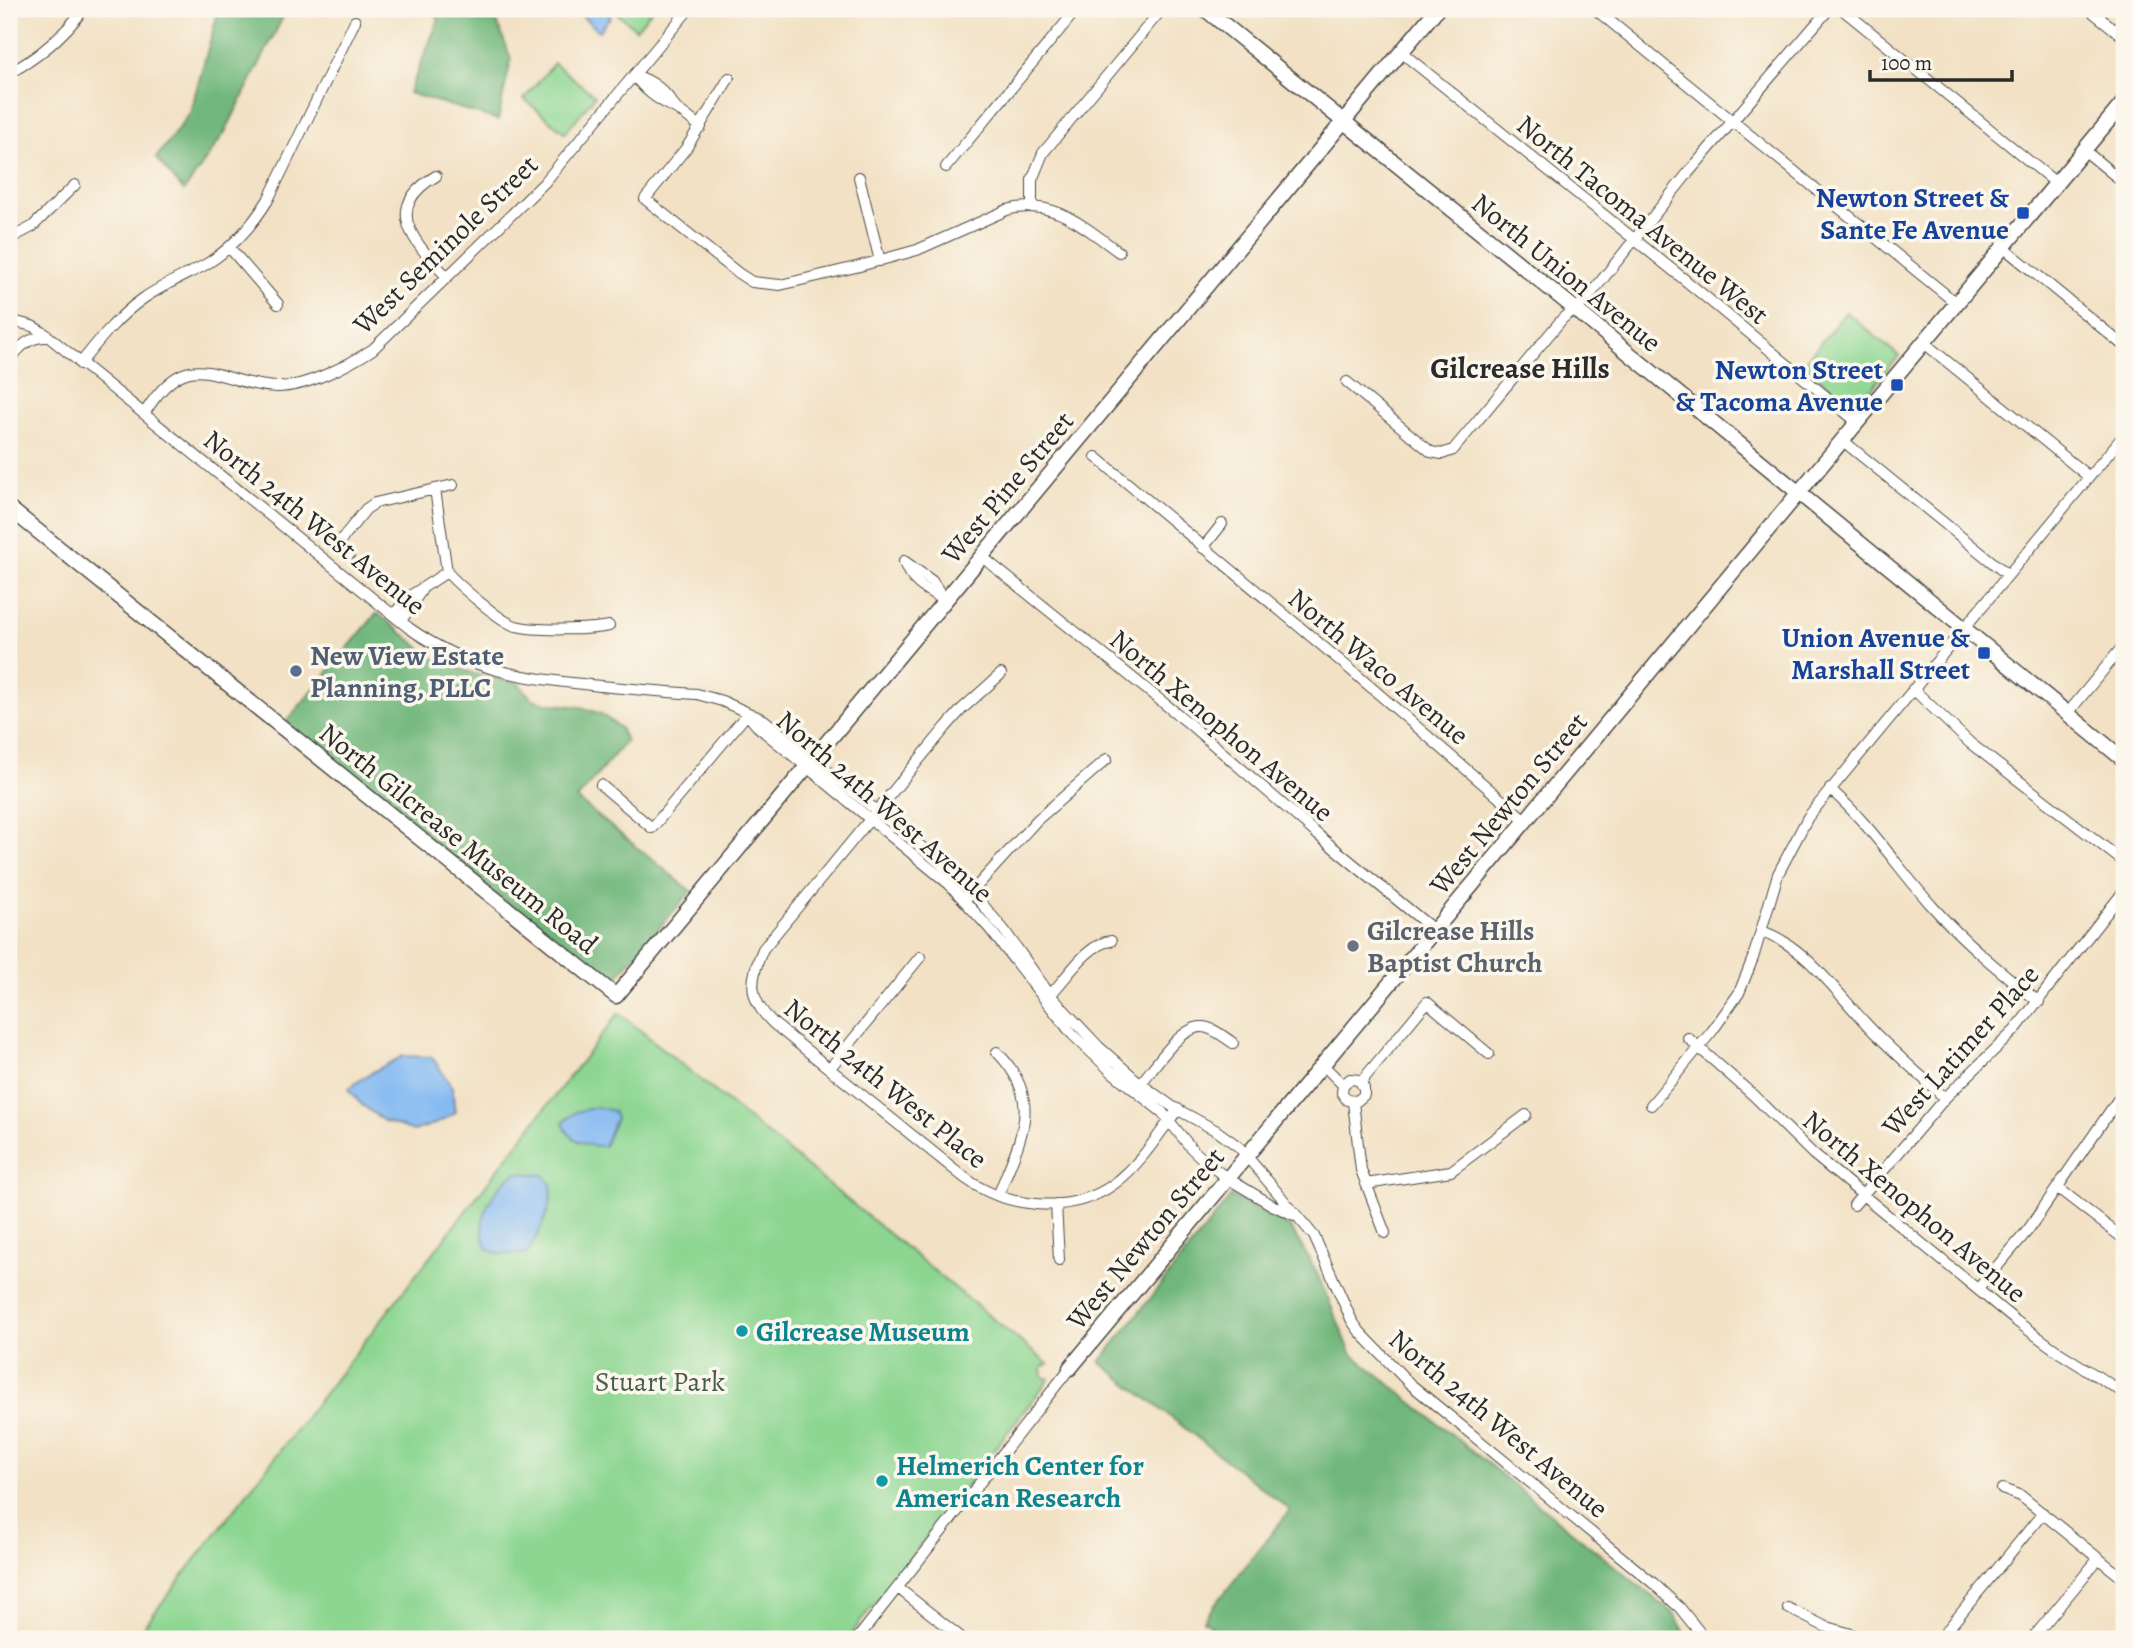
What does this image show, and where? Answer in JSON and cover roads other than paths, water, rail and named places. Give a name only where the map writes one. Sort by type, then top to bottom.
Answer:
[{"type":"street","points":[[9,73],[50,46],[84,9]]},
{"type":"street","name":"West Seminole Street","points":[[144,414],[164,388],[189,373],[207,371],[277,387],[296,384],[342,367],[382,341],[544,183],[689,9]]},
{"type":"street","points":[[946,167],[1077,9]]},
{"type":"street","points":[[1032,205],[1032,180],[1043,153],[1162,9]]},
{"type":"street","name":"North Union Avenue","points":[[1205,9],[2124,760]]},
{"type":"street","name":"West Pine Street","points":[[616,996],[1437,9]]},
{"type":"street","points":[[1595,9],[1956,303]]},
{"type":"street","points":[[1347,382],[1431,452],[1442,454],[1452,450],[1563,318],[1585,301],[1633,240],[1829,9]]},
{"type":"street","points":[[1842,9],[2056,183]]},
{"type":"street","points":[[2089,9],[2124,37]]},
{"type":"street","points":[[80,364],[110,327],[135,305],[204,265],[229,247],[251,225],[268,200],[355,21]]},
{"type":"street","name":"North Tacoma Avenue West","points":[[1401,52],[1857,422]]},
{"type":"street","points":[[634,75],[649,79],[667,94],[675,107],[701,127]]},
{"type":"street","points":[[729,78],[701,127],[645,199],[752,282],[780,285],[880,261],[917,250],[1007,210],[1032,205],[1044,206],[1060,213],[1119,252]]},
{"type":"street","name":"West Newton Street","points":[[857,1639],[1070,1368],[2124,102]]},
{"type":"street","points":[[2084,150],[2124,183]]},
{"type":"street","points":[[436,176],[418,186],[414,192],[408,208],[408,224],[420,248],[447,277]]},
{"type":"street","points":[[859,177],[880,261]]},
{"type":"street","points":[[9,239],[32,228],[75,185]]},
{"type":"street","points":[[229,247],[278,304]]},
{"type":"street","points":[[2003,247],[2124,346]]},
{"type":"street","name":"North 24th West Avenue","points":[[9,320],[32,326],[49,337],[425,639],[497,672],[552,681],[697,694],[764,720],[870,820],[968,896]]},
{"type":"street","points":[[9,360],[27,342],[38,337],[49,337]]},
{"type":"street","points":[[1923,342],[2089,477]]},
{"type":"street","points":[[1651,1105],[1727,1012],[1738,993],[1783,862],[1801,828],[1830,789],[2124,435]]},
{"type":"street","points":[[1842,440],[2008,575]]},
{"type":"street","name":"North Waco Avenue","points":[[1096,457],[1344,664],[1525,820]]},
{"type":"street","points":[[337,545],[370,505],[453,485]]},
{"type":"street","points":[[435,489],[447,572],[492,611],[515,626],[593,629],[608,626]]},
{"type":"street","name":"North Gilcrease Museum Road","points":[[9,508],[616,996]]},
{"type":"street","points":[[1203,548],[1222,524]]},
{"type":"street","points":[[324,535],[349,555]]},
{"type":"street","name":"North Xenophon Avenue","points":[[981,556],[1186,721],[1318,835],[1434,930]]},
{"type":"street","points":[[397,618],[410,596],[447,572]]},
{"type":"street","points":[[2067,714],[2124,645]]},
{"type":"street","points":[[870,820],[962,709],[1001,674]]},
{"type":"street","points":[[1913,690],[1970,743],[2124,862]]},
{"type":"street","points":[[601,785],[652,828],[747,714]]},
{"type":"street","points":[[968,896],[1037,820],[1107,759]]},
{"type":"street","name":"North 24th West Avenue","points":[[810,763],[877,810],[968,896],[1084,1047],[1138,1087],[1217,1131],[1246,1155],[1314,1236],[1352,1321],[1383,1359],[1653,1583],[1680,1608],[1705,1639]]},
{"type":"street","points":[[1830,789],[1872,831],[1947,922],[1993,965],[2039,1002]]},
{"type":"street","name":"North 24th West Place","points":[[870,820],[763,949],[755,966],[752,988],[766,1016],[965,1178],[981,1190],[998,1196],[1032,1203],[1056,1204],[1086,1198],[1113,1185],[1135,1164],[1178,1110]]},
{"type":"street","name":"West Latimer Place","points":[[1854,1205],[1945,1098],[2015,1030],[2124,891]]},
{"type":"street","points":[[1761,930],[1800,952],[1877,1036],[1945,1098]]},
{"type":"street","points":[[1047,998],[1092,949],[1111,940]]},
{"type":"street","points":[[830,1068],[920,957]]},
{"type":"street","points":[[1361,1082],[1427,1002],[1489,1054]]},
{"type":"street","points":[[1138,1087],[1176,1041],[1190,1029],[1207,1027],[1233,1042]]},
{"type":"street","name":"North Xenophon Avenue","points":[[1688,1038],[1753,1095],[1813,1154],[1978,1289],[2040,1339],[2124,1393]]},
{"type":"street","points":[[997,1052],[1013,1069],[1026,1104],[1020,1136],[998,1196]]},
{"type":"street","points":[[1321,1064],[1343,1085],[1343,1097],[1353,1102]]},
{"type":"street","points":[[1343,1085],[1350,1079],[1361,1082],[1364,1095],[1353,1102]]},
{"type":"street","name":"North 24th West Avenue","points":[[1138,1087],[1170,1120],[1191,1148],[1227,1178],[1272,1205],[1297,1216]]},
{"type":"street","points":[[1978,1289],[2059,1188],[2124,1091]]},
{"type":"street","points":[[1353,1102],[1359,1161],[1385,1233]]},
{"type":"street","points":[[1366,1184],[1451,1171],[1526,1115]]},
{"type":"street","points":[[2059,1188],[2124,1239]]},
{"type":"street","points":[[1056,1204],[1059,1260]]},
{"type":"street","points":[[2002,1489],[2021,1496],[2124,1580]]},
{"type":"street","points":[[1940,1639],[2043,1513]]},
{"type":"street","points":[[2032,1639],[2099,1558]]},
{"type":"street","points":[[898,1588],[963,1639]]},
{"type":"street","points":[[1788,1608],[1824,1626],[1868,1639]]},
{"type":"water","points":[[580,9],[602,9],[611,16],[599,31],[577,12]]},
{"type":"water","points":[[403,1056],[432,1057],[452,1087],[455,1113],[414,1131],[384,1121],[361,1104],[348,1089],[367,1075]]},
{"type":"water","points":[[598,1107],[613,1111],[616,1118],[604,1146],[584,1144],[573,1138],[563,1122],[576,1112]]},
{"type":"water","points":[[517,1173],[544,1175],[550,1182],[551,1198],[543,1224],[527,1254],[500,1254],[489,1250],[484,1240],[484,1218],[487,1207],[500,1186]]},
{"type":"place","name":"Newton Street & Sante Fe Avenue","points":[[2023,213]]},
{"type":"place","name":"Newton Street & Tacoma Avenue","points":[[1897,385]]},
{"type":"place","name":"Union Avenue & Marshall Street","points":[[1984,653]]},
{"type":"place","name":"New View Estate Planning, PLLC","points":[[296,671]]},
{"type":"place","name":"Gilcrease Hills Baptist Church","points":[[1353,946]]},
{"type":"place","name":"Gilcrease Museum","points":[[742,1331]]},
{"type":"place","name":"Helmerich Center for American Research","points":[[882,1481]]},
{"type":"district","name":"Gilcrease Hills","points":[[1520,368]]},
{"type":"park label","name":"Stuart Park","points":[[660,1381]]}]
